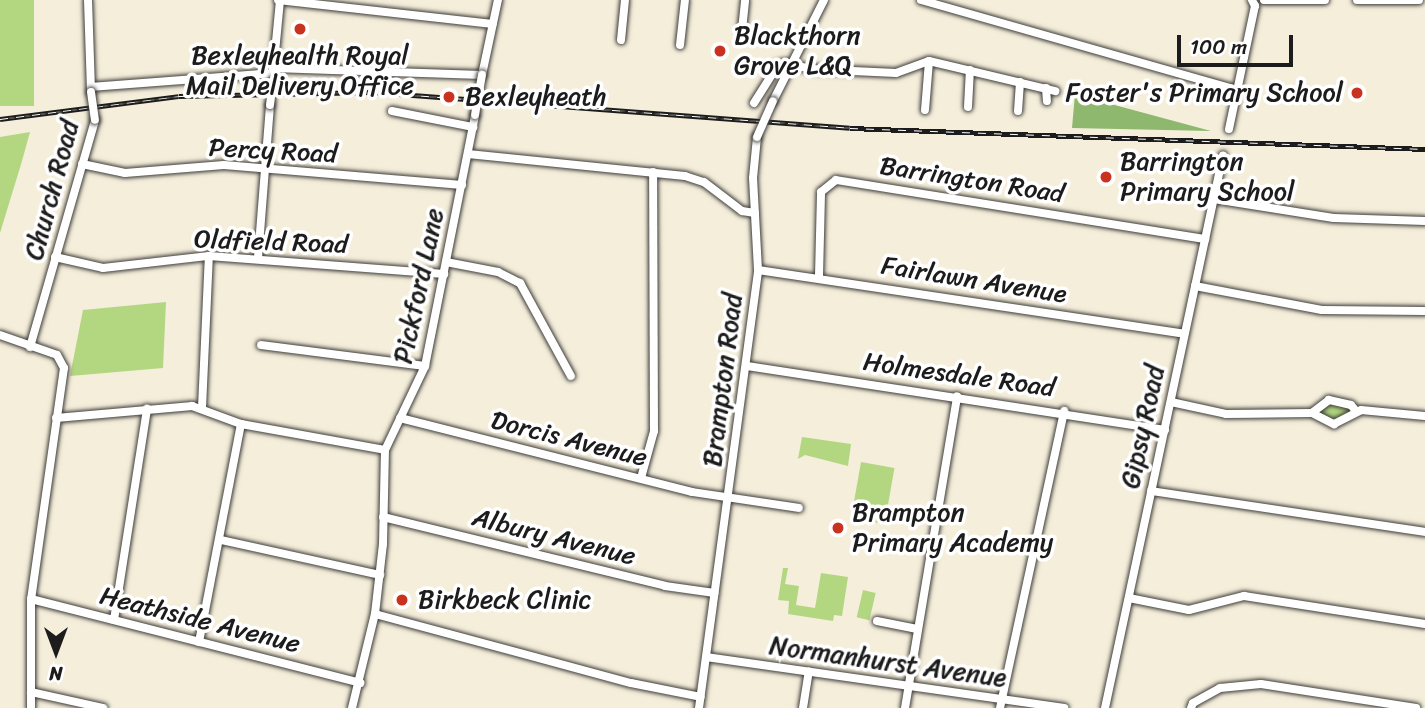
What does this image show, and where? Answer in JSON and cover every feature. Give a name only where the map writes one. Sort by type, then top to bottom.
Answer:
[{"type":"street","name":"Church Road","points":[[30,346],[95,120],[91,90],[88,0]]},
{"type":"street","points":[[258,258],[279,0],[493,24]]},
{"type":"street","name":"Pickford Lane","points":[[352,708],[375,614],[380,575],[385,450],[425,366],[498,0]]},
{"type":"street","points":[[621,40],[625,0]]},
{"type":"street","points":[[680,46],[685,0]]},
{"type":"street","points":[[742,30],[745,0]]},
{"type":"street","name":"Brampton Road","points":[[699,708],[758,270],[753,156],[773,101],[824,0]]},
{"type":"street","points":[[921,0],[1236,90]]},
{"type":"street","points":[[1228,128],[1253,0]]},
{"type":"street","points":[[1264,0],[1325,0]]},
{"type":"street","points":[[1357,0],[1419,0]]},
{"type":"street","points":[[793,63],[810,69],[897,73],[929,61],[1051,89],[1047,102]]},
{"type":"street","points":[[925,110],[929,61]]},
{"type":"street","name":"Brampton Road","points":[[754,103],[778,65],[793,63]]},
{"type":"street","points":[[968,107],[970,70]]},
{"type":"street","points":[[91,90],[273,74],[482,75]]},
{"type":"street","points":[[1018,111],[1020,82]]},
{"type":"street","points":[[392,111],[473,128]]},
{"type":"street","points":[[468,154],[653,172],[704,182],[742,211],[755,213]]},
{"type":"street","name":"Gipsy Road","points":[[1105,708],[1223,155]]},
{"type":"street","name":"Percy Road","points":[[82,164],[125,173],[223,165],[462,185]]},
{"type":"street","points":[[641,478],[654,431],[653,172]]},
{"type":"street","name":"Barrington Road","points":[[819,276],[821,191],[836,180],[1205,239]]},
{"type":"street","points":[[1214,199],[1334,218],[1425,221]]},
{"type":"street","points":[[202,408],[209,256]]},
{"type":"street","name":"Oldfield Road","points":[[55,257],[103,268],[209,256],[444,274]]},
{"type":"street","points":[[446,262],[498,272],[520,283],[570,376]]},
{"type":"street","name":"Fairlawn Avenue","points":[[758,270],[819,276],[1184,334]]},
{"type":"street","points":[[1195,286],[1322,310],[1425,311]]},
{"type":"street","points":[[0,335],[63,362],[31,599],[31,708]]},
{"type":"street","points":[[261,345],[425,366]]},
{"type":"street","name":"Holmesdale Road","points":[[747,366],[1065,411],[1165,430]]},
{"type":"street","points":[[905,708],[957,396]]},
{"type":"street","points":[[1312,413],[1329,400],[1352,405],[1356,411]]},
{"type":"street","points":[[1171,402],[1226,414],[1312,413],[1334,424],[1356,411],[1425,416]]},
{"type":"street","points":[[56,418],[147,409],[202,408],[241,424],[385,450]]},
{"type":"street","points":[[114,620],[147,409]]},
{"type":"street","points":[[1001,704],[1065,411]]},
{"type":"street","name":"Dorcis Avenue","points":[[400,418],[641,478],[729,497],[799,508]]},
{"type":"street","points":[[199,642],[221,540],[241,424]]},
{"type":"street","points":[[1151,491],[1425,532]]},
{"type":"street","name":"Albury Avenue","points":[[383,517],[664,586],[715,593]]},
{"type":"street","points":[[221,540],[380,575]]},
{"type":"street","points":[[1129,598],[1189,610],[1244,596],[1425,624]]},
{"type":"street","name":"Heathside Avenue","points":[[31,599],[360,683]]},
{"type":"street","points":[[375,614],[631,683],[701,696]]},
{"type":"street","points":[[877,621],[917,629]]},
{"type":"street","name":"Normanhurst Avenue","points":[[706,657],[908,685],[1001,704],[1064,708]]},
{"type":"street","points":[[803,708],[809,671]]},
{"type":"street","points":[[1191,708],[1193,703],[1220,688],[1261,684],[1416,708]]},
{"type":"street","points":[[31,692],[103,708]]},
{"type":"green space","points":[[0,0],[34,0],[34,106],[0,106]]},
{"type":"green space","points":[[1075,94],[1096,100],[1211,131],[1072,128]]},
{"type":"green space","points":[[30,132],[22,161],[0,233],[0,137]]},
{"type":"green space","points":[[166,302],[163,368],[70,376],[83,310]]},
{"type":"green space","points":[[1328,404],[1348,407],[1350,411],[1337,420],[1321,417],[1318,410]]},
{"type":"green space","points":[[802,437],[851,444],[848,466],[805,455],[798,459]]},
{"type":"green space","points":[[861,462],[894,468],[885,524],[851,518]]},
{"type":"green space","points":[[783,568],[788,568],[785,584],[799,586],[796,605],[815,608],[821,573],[848,577],[842,616],[834,615],[833,621],[788,614],[789,601],[778,600]]},
{"type":"green space","points":[[863,590],[876,593],[869,620],[857,617]]},
{"type":"railway","points":[[0,119],[179,96],[373,92],[850,128],[1425,149]]},
{"type":"place","name":"Bexleyhealth Royal Mail Delivery Office","points":[[300,29]]},
{"type":"place","name":"Blackthorn Grove L&Q","points":[[720,51]]},
{"type":"place","name":"Foster's Primary School","points":[[1357,93]]},
{"type":"place","name":"Bexleyheath","points":[[449,97]]},
{"type":"place","name":"Barrington Primary School","points":[[1106,177]]},
{"type":"place","name":"Brampton Primary Academy","points":[[838,528]]},
{"type":"place","name":"Birkbeck Clinic","points":[[402,600]]}]
